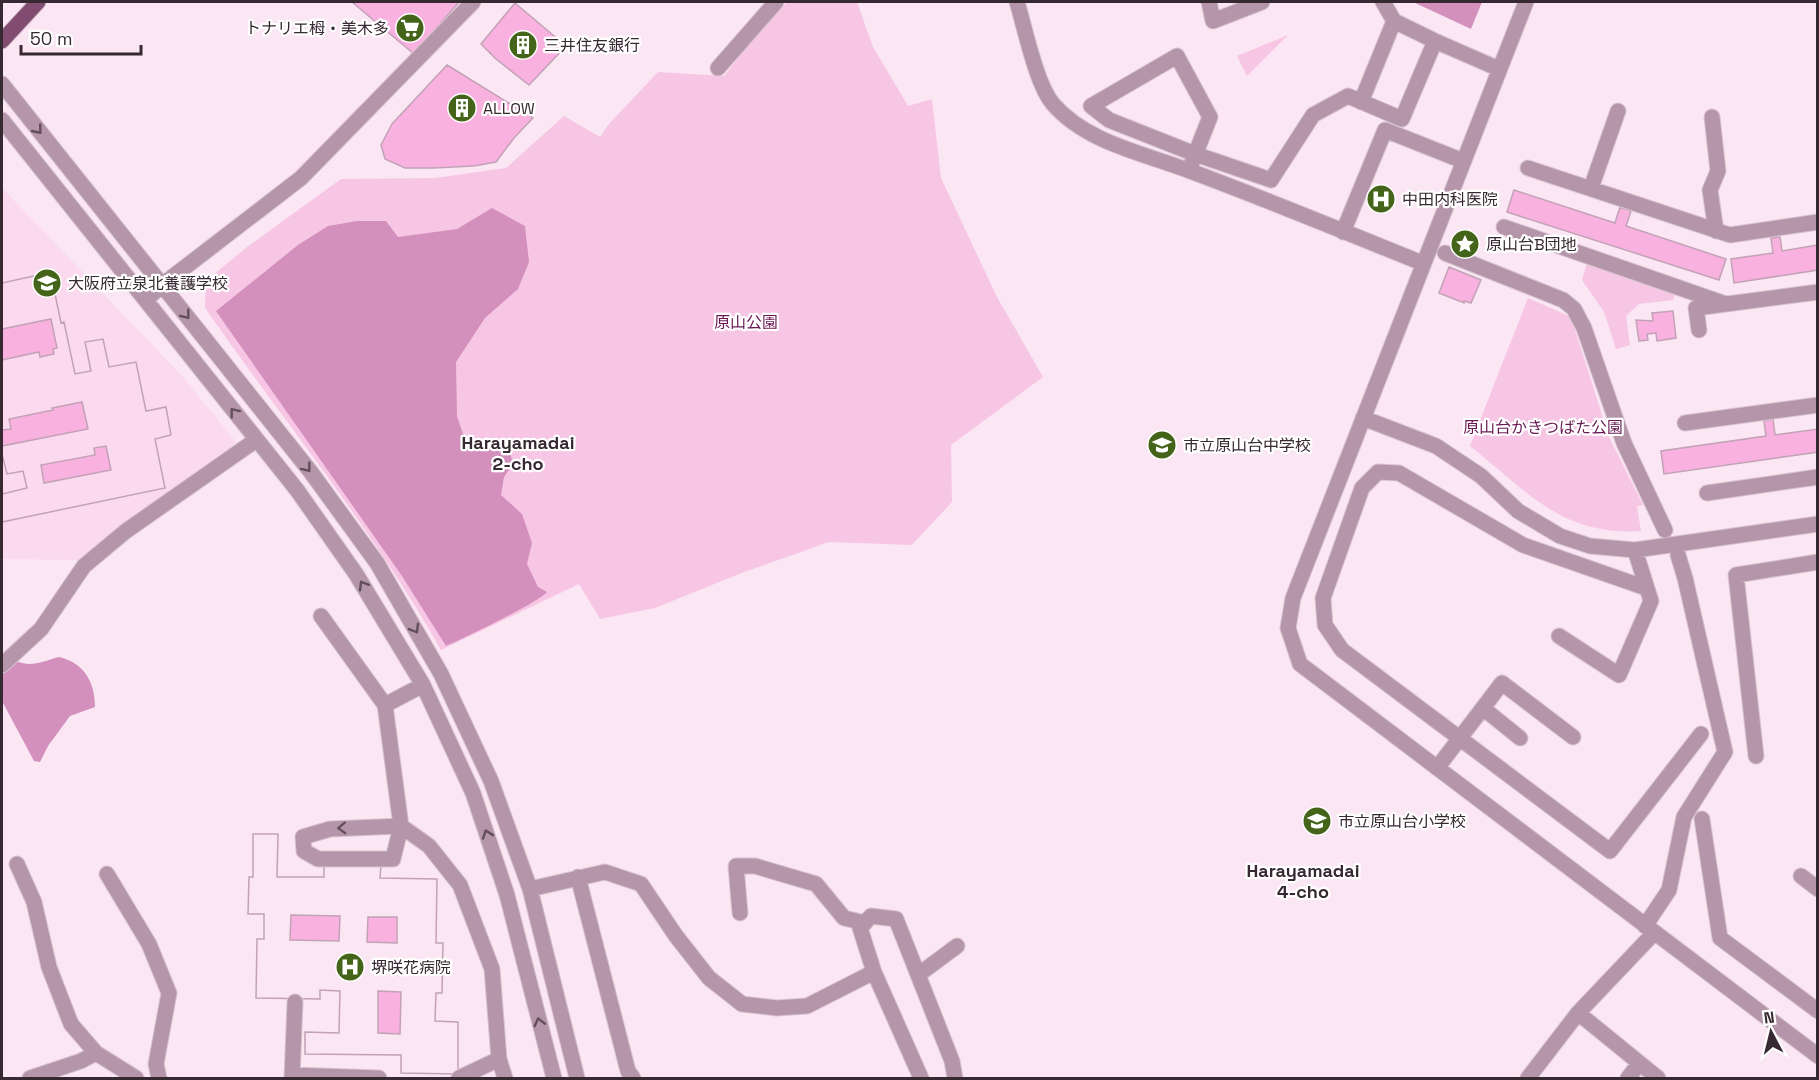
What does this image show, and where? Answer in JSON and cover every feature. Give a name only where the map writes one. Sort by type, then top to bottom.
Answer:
[{"type":"main road","points":[[2,41],[38,2]]},
{"type":"street","points":[[146,300],[162,285],[301,178],[473,2]]},
{"type":"street","points":[[718,68],[776,2]]},
{"type":"street","points":[[1017,2],[1040,78],[1051,102],[1071,122],[1096,137],[1189,170],[1422,263]]},
{"type":"street","points":[[1209,2],[1213,21],[1262,2]]},
{"type":"street","points":[[1383,2],[1394,21],[1499,69]]},
{"type":"street","points":[[1526,2],[1422,263],[1293,598],[1288,628],[1300,664],[1649,930],[1817,1054]]},
{"type":"street","points":[[1361,102],[1394,21]]},
{"type":"street","points":[[1189,170],[1195,154],[1210,117],[1177,56],[1091,106],[1109,120],[1195,154],[1271,180],[1313,115],[1348,96],[1402,119],[1435,41]]},
{"type":"street","points":[[2,84],[310,471],[377,563],[441,674],[491,781],[530,889],[577,1078]]},
{"type":"street","points":[[1591,188],[1618,111]]},
{"type":"street","points":[[1712,117],[1718,171],[1710,190],[1716,231]]},
{"type":"street","points":[[2,120],[297,490],[356,574],[423,685],[473,793],[507,895],[554,1078]]},
{"type":"street","points":[[1343,232],[1385,130],[1463,161]]},
{"type":"street","points":[[1528,168],[1730,235],[1818,222]]},
{"type":"street","points":[[1504,228],[1726,304]]},
{"type":"street","points":[[1445,254],[1563,300],[1574,309],[1584,328],[1624,442],[1665,530]]},
{"type":"street","points":[[1699,330],[1696,309],[1818,292]]},
{"type":"street","points":[[1685,423],[1818,405]]},
{"type":"street","points":[[1363,418],[1437,446],[1481,476],[1518,511],[1560,536],[1590,546],[1635,550],[1818,524]]},
{"type":"street","points":[[2,666],[41,629],[84,566],[126,531],[256,440]]},
{"type":"street","points":[[1646,588],[1523,545],[1399,473],[1378,472],[1362,489],[1323,598],[1325,625],[1342,650],[1610,851],[1701,734]]},
{"type":"street","points":[[1707,493],[1818,477]]},
{"type":"street","points":[[1558,636],[1619,675],[1651,601],[1635,550]]},
{"type":"street","points":[[1528,1078],[1578,1013],[1649,930],[1669,890],[1684,817],[1725,752],[1678,555]]},
{"type":"street","points":[[1756,756],[1736,575],[1818,562]]},
{"type":"street","points":[[321,616],[385,705],[401,826],[393,859],[318,859],[304,851],[303,837],[330,829],[401,826],[429,846],[460,885],[492,969],[499,1059],[505,1078]]},
{"type":"street","points":[[1437,768],[1502,683],[1572,737]]},
{"type":"street","points":[[385,705],[423,685]]},
{"type":"street","points":[[1484,709],[1520,738]]},
{"type":"street","points":[[1702,819],[1720,938],[1818,1011]]},
{"type":"street","points":[[17,864],[34,902],[49,968],[71,1024],[96,1053],[135,1078]]},
{"type":"street","points":[[740,913],[736,866],[755,866],[816,884],[844,918],[864,923]]},
{"type":"street","points":[[530,889],[605,872],[641,884],[676,936],[709,978],[742,1004],[777,1008],[807,1006],[874,972]]},
{"type":"street","points":[[107,874],[149,944],[169,993],[156,1064],[159,1078]]},
{"type":"street","points":[[1801,876],[1818,889]]},
{"type":"street","points":[[578,877],[628,1071],[633,1078]]},
{"type":"street","points":[[921,1078],[874,972],[860,928],[871,916],[896,919],[952,1061],[955,1078]]},
{"type":"street","points":[[918,975],[957,946]]},
{"type":"street","points":[[295,1002],[292,1076],[379,1078]]},
{"type":"street","points":[[1578,1013],[1658,1078]]},
{"type":"street","points":[[30,1078],[81,1061],[96,1053]]},
{"type":"street","points":[[459,1078],[499,1059]]},
{"type":"street","points":[[1628,1078],[1639,1064]]},
{"type":"shaded area","points":[[1413,2],[1482,2],[1471,29]]},
{"type":"shaded area","name":"大阪府立泉北養護学校","points":[[2,188],[183,377],[240,447],[79,560],[2,559]]},
{"type":"shaded area","points":[[492,208],[525,226],[529,262],[518,289],[485,318],[456,362],[457,416],[464,437],[485,447],[509,448],[513,464],[504,477],[501,495],[522,514],[532,543],[527,564],[538,587],[547,592],[542,597],[483,629],[446,646],[402,576],[216,311],[298,245],[328,226],[357,221],[386,221],[398,237],[457,229]]},
{"type":"shaded area","points":[[59,657],[76,664],[87,675],[95,698],[95,707],[70,716],[48,746],[40,762],[34,761],[2,701],[2,671],[16,661],[32,664]]},
{"type":"green space","name":"原山公園","points":[[788,2],[857,2],[873,47],[908,106],[932,99],[941,178],[997,297],[1043,377],[951,445],[952,502],[912,545],[829,542],[744,572],[655,608],[600,619],[579,584],[441,650],[387,562],[205,308],[206,281],[247,247],[341,179],[435,178],[506,168],[564,116],[600,137],[608,125],[658,72],[724,76],[772,15]]},
{"type":"green space","points":[[1288,35],[1247,76],[1237,56]]},
{"type":"green space","points":[[1589,256],[1678,287],[1673,300],[1639,304],[1626,316],[1630,345],[1616,349],[1604,312],[1582,280]]},
{"type":"green space","name":"原山台かきつばた公園","points":[[1528,298],[1571,317],[1609,437],[1643,505],[1637,506],[1641,531],[1613,531],[1567,518],[1528,494],[1470,446]]},
{"type":"building","name":"トナリエ栂・美木多","points":[[352,2],[459,2],[414,54]]},
{"type":"building","name":"三井住友銀行","points":[[515,3],[566,46],[529,85],[481,44]]},
{"type":"building","name":"ALLOW","points":[[447,65],[533,118],[496,162],[474,166],[405,168],[385,159],[381,145],[392,124]]},
{"type":"building","points":[[1514,190],[1615,223],[1620,207],[1631,211],[1626,226],[1726,259],[1719,280],[1507,212]]},
{"type":"building","points":[[1780,237],[1782,251],[1818,245],[1818,270],[1734,283],[1731,259],[1773,253],[1771,238]]},
{"type":"building","points":[[1449,267],[1481,280],[1471,303],[1464,301],[1464,303],[1439,293]]},
{"type":"building","points":[[47,273],[51,290],[54,289],[61,323],[64,322],[75,374],[91,371],[85,342],[103,339],[109,367],[136,362],[146,411],[166,407],[171,435],[155,439],[165,488],[2,522],[2,494],[27,488],[23,471],[7,474],[2,446],[88,429],[82,402],[9,419],[11,429],[2,430],[2,360],[39,352],[40,357],[54,354],[53,349],[57,348],[51,319],[2,329],[2,283]],"holes":[[[106,446],[111,470],[44,483],[41,465],[95,455],[94,448]]]},
{"type":"building","points":[[47,273],[51,290],[54,289],[61,323],[64,322],[75,374],[91,371],[85,342],[103,339],[109,367],[136,362],[146,411],[166,407],[171,435],[155,439],[165,488],[2,522],[2,494],[27,488],[23,471],[7,474],[2,454],[2,283]]},
{"type":"building","points":[[1673,311],[1676,338],[1657,341],[1656,333],[1647,334],[1648,340],[1639,341],[1636,320],[1653,321],[1652,313]]},
{"type":"building","points":[[1773,419],[1775,435],[1818,429],[1818,452],[1664,474],[1661,451],[1766,436],[1764,421]]},
{"type":"building","name":"堺咲花病院","points":[[253,834],[278,834],[277,877],[324,877],[324,865],[381,865],[380,878],[437,879],[436,943],[443,943],[442,993],[436,993],[435,1021],[458,1022],[458,1074],[401,1073],[401,1055],[305,1054],[305,1032],[339,1033],[340,991],[320,990],[320,999],[256,998],[257,939],[264,939],[264,914],[248,914],[249,877],[253,877]],"holes":[[[291,915],[340,916],[339,941],[290,940]],[[368,917],[397,917],[397,943],[367,942]],[[378,991],[401,992],[400,1034],[378,1033]]]},
{"type":"building","name":"堺咲花病院","points":[[253,834],[278,834],[277,877],[324,877],[324,865],[381,865],[380,878],[437,879],[436,943],[443,943],[442,993],[436,993],[435,1021],[458,1022],[458,1074],[401,1073],[401,1055],[305,1054],[305,1032],[339,1033],[340,991],[320,990],[320,999],[256,998],[257,939],[264,939],[264,914],[248,914],[249,877],[253,877]]},
{"type":"place","name":"トナリエ栂・美木多","points":[[410,28]]},
{"type":"place","name":"三井住友銀行","points":[[523,45]]},
{"type":"place","name":"ALLOW","points":[[462,108]]},
{"type":"place","name":"中田内科医院","points":[[1381,199]]},
{"type":"place","name":"原山台B団地","points":[[1465,244]]},
{"type":"place","name":"大阪府立泉北養護学校","points":[[47,283]]},
{"type":"place","name":"市立原山台中学校","points":[[1162,445]]},
{"type":"place","name":"市立原山台小学校","points":[[1317,821]]},
{"type":"place","name":"堺咲花病院","points":[[350,967]]},
{"type":"district","name":"Harayamadai 2-cho","points":[[518,453]]},
{"type":"district","name":"Harayamadai 4-cho","points":[[1303,881]]}]
